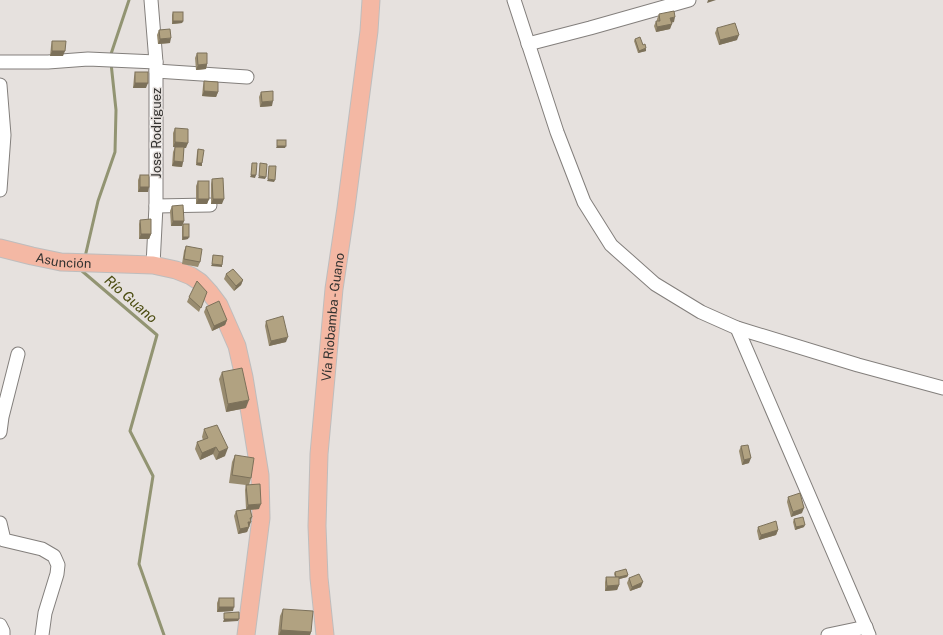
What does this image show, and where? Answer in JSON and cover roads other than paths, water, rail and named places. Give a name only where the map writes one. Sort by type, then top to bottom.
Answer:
[{"type":"main road","name":"Vía Riobamba - Guano","points":[[325,635],[319,578],[317,526],[318,454],[334,289],[369,31],[371,0]]},
{"type":"main road","name":"Asunción","points":[[0,248],[61,262],[153,265]]},
{"type":"main road","points":[[153,265],[176,270],[191,276],[200,282],[210,292],[219,305],[236,346],[244,377],[260,475],[261,494],[261,518],[246,635]]},
{"type":"street","name":"Jose Rodriguez","points":[[151,0],[156,67],[156,206],[153,265]]},
{"type":"street","points":[[514,0],[557,132],[584,202],[611,245],[655,284],[701,312],[737,328],[858,365],[943,388]]},
{"type":"street","points":[[528,44],[689,0]]},
{"type":"street","points":[[0,62],[48,62],[88,59],[124,60],[156,67],[247,77]]},
{"type":"street","points":[[0,86],[2,134],[0,190]]},
{"type":"street","points":[[156,206],[210,205]]},
{"type":"street","points":[[737,328],[868,631],[828,635]]},
{"type":"street","points":[[0,432],[2,417],[18,354]]},
{"type":"street","points":[[0,523],[4,540],[42,549],[54,556],[58,565],[57,574],[44,613],[42,635]]},
{"type":"street","points":[[0,625],[3,635]]},
{"type":"waterway","name":"Río Guano","points":[[110,57],[129,0]]},
{"type":"waterway","name":"Río Guano","points":[[85,257],[98,201],[115,152],[116,110],[111,63]]},
{"type":"waterway","name":"Río Guano","points":[[83,268],[82,271],[157,335],[130,431],[153,476],[139,564],[164,635]]}]
